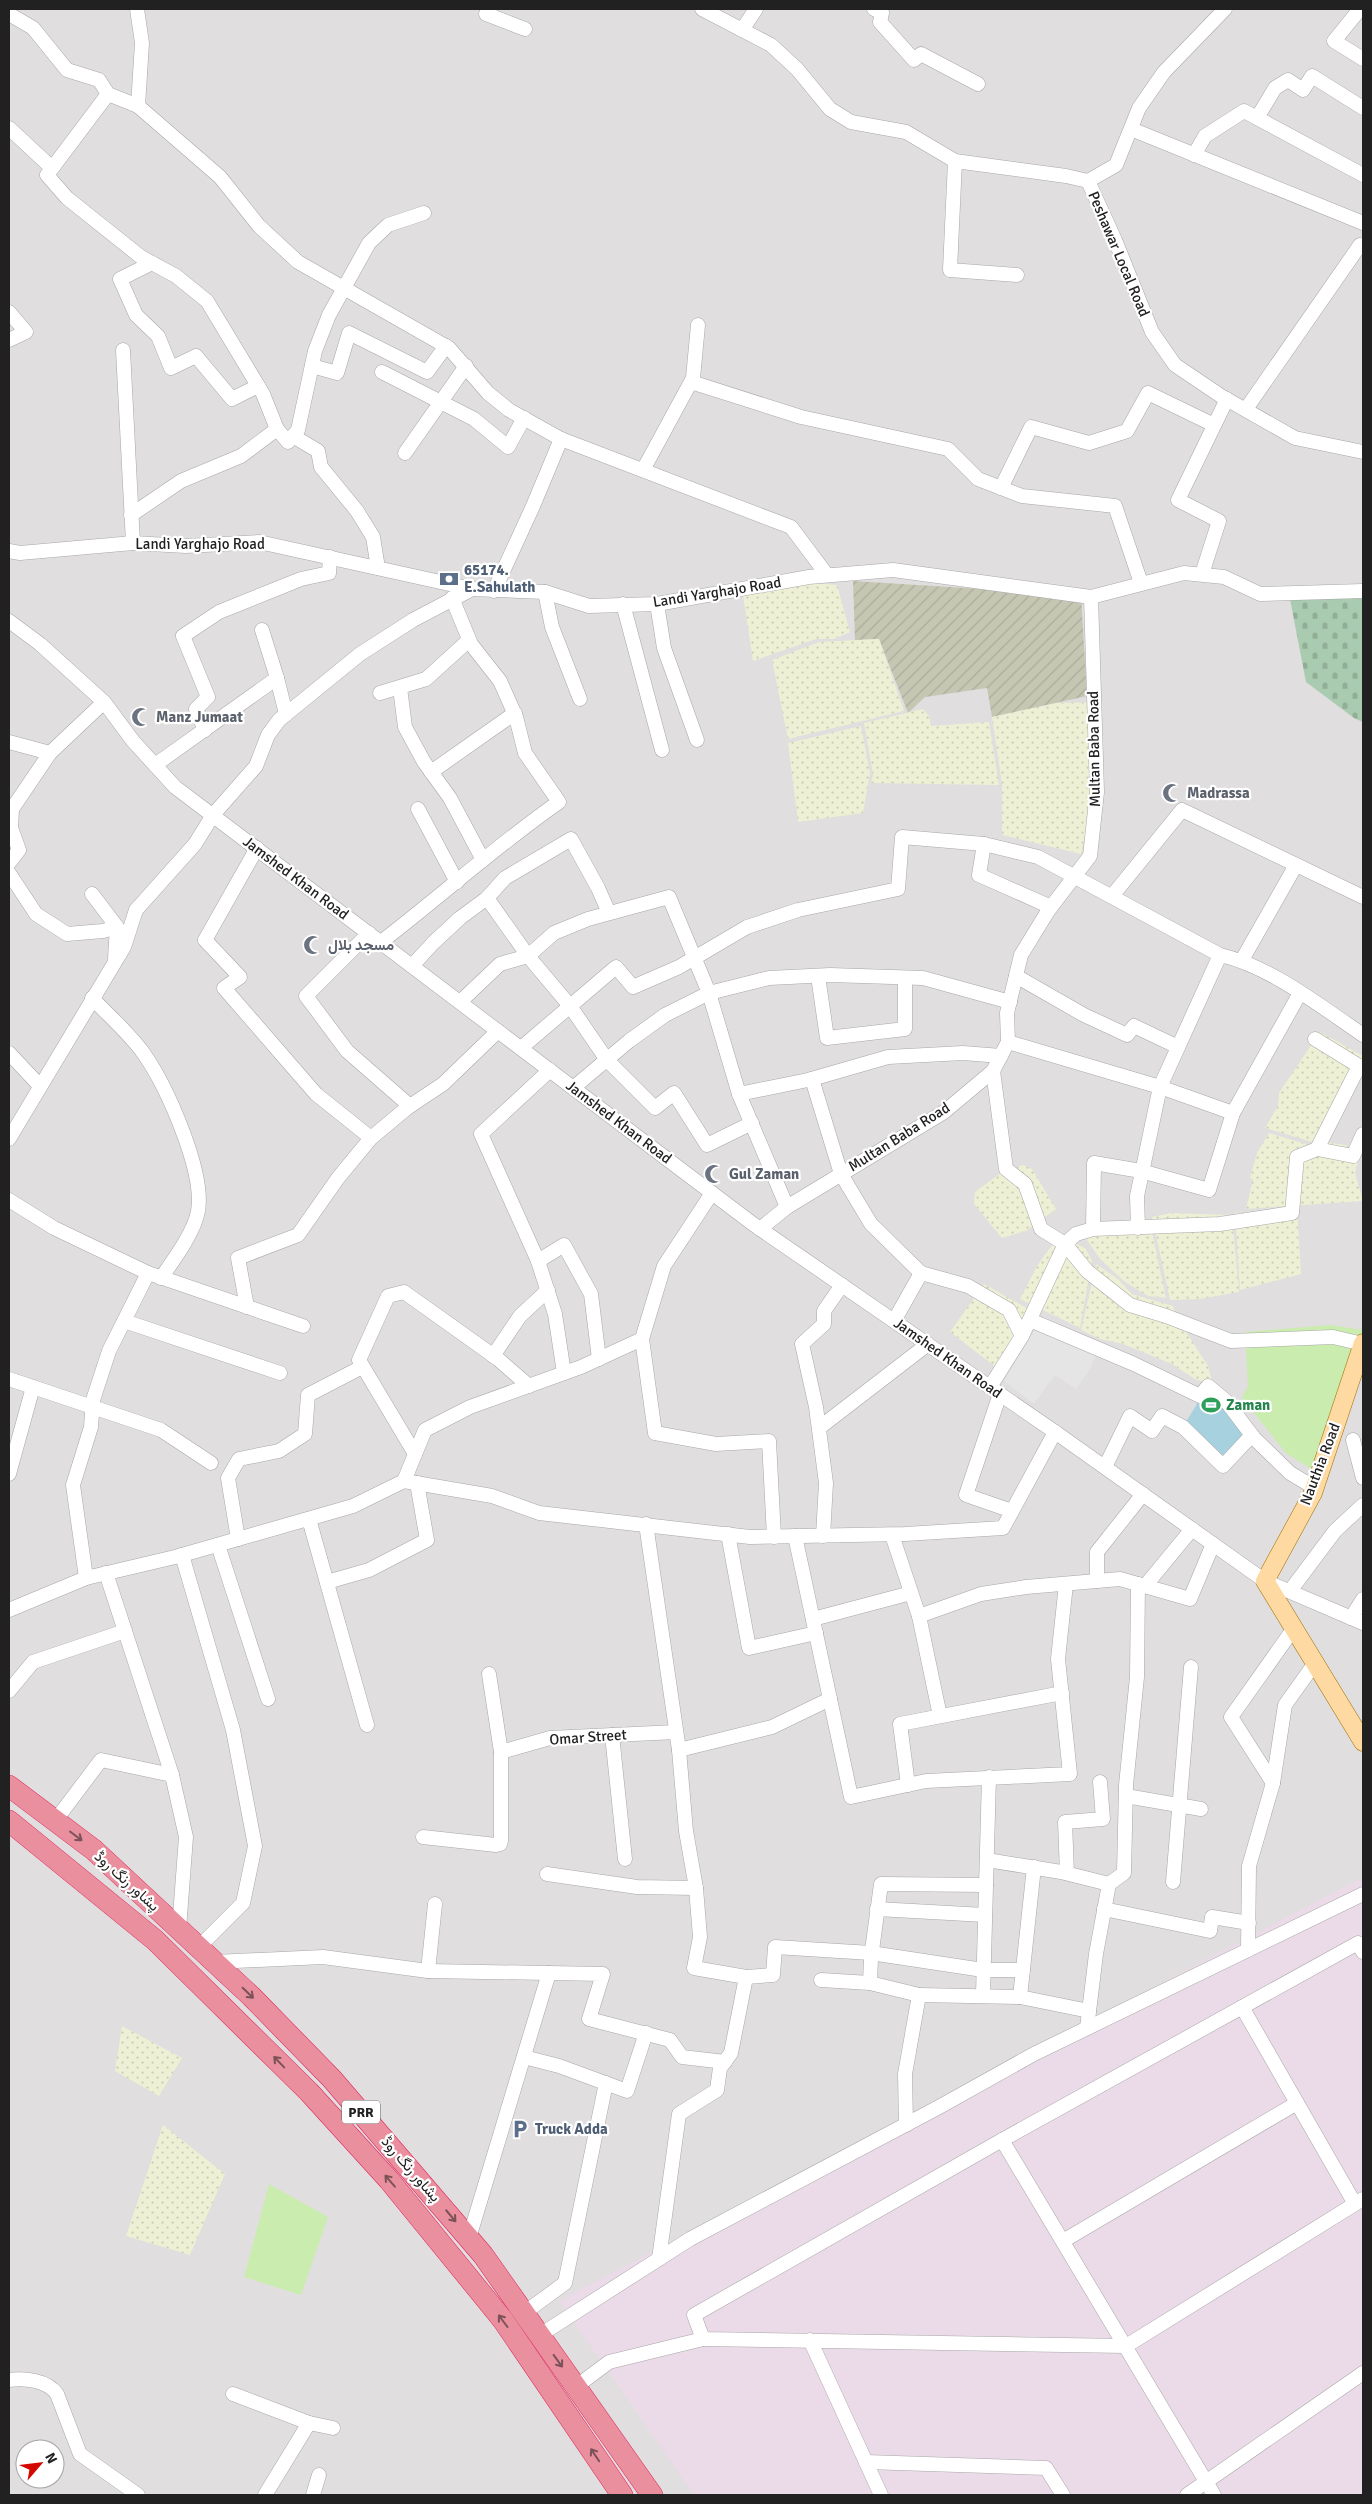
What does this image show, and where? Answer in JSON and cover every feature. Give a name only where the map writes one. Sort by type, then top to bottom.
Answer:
[{"type":"highway","name":"پشاور رنگ روڈ","points":[[9,1786],[94,1850],[215,1962],[332,2079],[469,2238],[577,2386],[652,2495]]},
{"type":"highway","name":"پشاور رنگ روڈ","points":[[9,1821],[155,1940],[309,2092],[389,2180],[503,2320],[622,2495]]},
{"type":"main road","name":"Nauthia Road","points":[[1265,1581],[1315,1488],[1363,1344]]},
{"type":"main road","points":[[1265,1581],[1363,1742]]},
{"type":"street","points":[[137,9],[142,43],[138,106]]},
{"type":"street","points":[[490,9],[486,14],[526,29]]},
{"type":"street","name":"Peshawar Local Road","points":[[702,9],[771,45],[797,69],[830,109],[851,122],[906,132],[955,161],[1066,176],[1088,182],[1116,240],[1152,332],[1175,365],[1227,399],[1295,438],[1363,452]]},
{"type":"street","points":[[742,30],[756,9]]},
{"type":"street","points":[[874,9],[882,13],[880,22],[914,60],[921,54],[978,84]]},
{"type":"street","points":[[1088,182],[1116,165],[1139,108],[1164,72],[1225,9]]},
{"type":"street","points":[[1360,9],[1334,41],[1363,59]]},
{"type":"street","points":[[9,14],[33,28],[67,70],[99,80],[108,94],[138,106],[220,177],[259,226],[298,262],[446,346],[466,366],[482,389],[524,418],[561,439],[791,527],[827,575]]},
{"type":"street","points":[[1257,118],[1275,88],[1288,80],[1303,90],[1312,76],[1363,108]]},
{"type":"street","points":[[108,94],[47,175],[67,198],[141,257],[176,276],[207,301],[258,386],[277,429],[288,442],[298,430],[315,351],[343,288],[368,243],[388,225],[424,214]]},
{"type":"street","points":[[1194,155],[1205,136],[1244,112],[1363,175]]},
{"type":"street","points":[[9,128],[52,168]]},
{"type":"street","points":[[1131,129],[1363,223]]},
{"type":"street","points":[[955,161],[950,270],[1017,275]]},
{"type":"street","points":[[1246,409],[1360,245],[1363,246]]},
{"type":"street","points":[[152,263],[120,279],[136,315],[158,336],[171,368],[196,356],[232,398],[258,386]]},
{"type":"street","points":[[9,312],[26,332],[9,340]]},
{"type":"street","points":[[643,470],[691,382],[698,326]]},
{"type":"street","points":[[312,366],[337,373],[349,333],[427,372],[446,346]]},
{"type":"street","points":[[124,350],[128,400],[133,543]]},
{"type":"street","points":[[405,453],[443,402],[466,366]]},
{"type":"street","points":[[382,372],[443,402],[474,420],[508,448],[524,418]]},
{"type":"street","points":[[691,382],[802,417],[948,449],[978,479],[1022,496],[1115,506],[1141,583]]},
{"type":"street","points":[[1001,488],[1031,427],[1089,443],[1127,431],[1148,393],[1214,425]]},
{"type":"street","points":[[1202,574],[1219,521],[1178,500],[1227,399]]},
{"type":"street","points":[[131,515],[181,481],[241,456],[277,429]]},
{"type":"street","points":[[293,436],[318,451],[321,467],[369,530],[373,537],[378,568]]},
{"type":"street","points":[[494,591],[561,439]]},
{"type":"street","name":"Landi Yarghajo Road","points":[[9,551],[20,553],[133,543],[186,546],[259,542],[472,590],[545,592],[589,606],[657,604],[827,575],[893,570],[1091,597],[1184,573],[1224,577],[1260,594],[1363,591]]},
{"type":"street","points":[[205,730],[196,709],[208,697],[183,636],[219,612],[301,579],[329,573],[330,557]]},
{"type":"street","points":[[9,1138],[124,947],[136,910],[196,844],[212,815],[256,766],[268,735],[286,714],[360,654],[452,598],[472,590]]},
{"type":"street","points":[[545,592],[552,627],[580,699]]},
{"type":"street","name":"Multan Baba Road","points":[[760,1229],[787,1207],[944,1112],[993,1071],[1001,1056],[1008,1042],[1007,1013],[1021,955],[1051,908],[1090,856],[1097,792],[1091,597]]},
{"type":"street","points":[[381,942],[526,824],[559,802],[525,753],[515,713],[500,681],[469,640],[452,598]]},
{"type":"street","points":[[623,604],[662,750]]},
{"type":"street","points":[[657,604],[664,648],[697,740]]},
{"type":"street","name":"Jamshed Khan Road","points":[[9,621],[40,644],[104,702],[133,740],[176,788],[760,1229],[1056,1432],[1265,1581],[1357,1621]]},
{"type":"street","points":[[262,630],[286,714]]},
{"type":"street","points":[[380,693],[426,679],[469,640]]},
{"type":"street","points":[[155,765],[277,678]]},
{"type":"street","points":[[400,688],[405,727],[431,772],[450,798],[484,860]]},
{"type":"street","points":[[9,863],[19,850],[11,828],[12,809],[50,753],[104,702]]},
{"type":"street","points":[[431,772],[515,713]]},
{"type":"street","points":[[9,742],[50,753]]},
{"type":"street","points":[[418,809],[457,882]]},
{"type":"street","points":[[1112,896],[1182,810],[1363,897]]},
{"type":"street","points":[[521,1048],[616,967],[633,987],[680,967],[747,928],[798,910],[898,889],[902,837],[984,844],[1038,857],[1220,955],[1242,960],[1300,993],[1363,1035]]},
{"type":"street","points":[[412,966],[460,918],[487,898],[505,878],[571,839],[598,888],[609,913]]},
{"type":"street","points":[[984,844],[980,875],[1051,908]]},
{"type":"street","points":[[257,848],[205,940],[240,977],[224,988],[316,1094],[371,1138]]},
{"type":"street","points":[[1242,960],[1296,865]]},
{"type":"street","points":[[9,873],[36,914],[67,934],[103,931],[117,927]]},
{"type":"street","points":[[92,894],[117,927],[114,962]]},
{"type":"street","points":[[460,1002],[500,964],[528,956],[554,934],[609,913],[669,897],[709,993],[739,1094],[787,1207]]},
{"type":"street","points":[[487,898],[528,956],[570,1006],[606,1060],[655,1108],[674,1093],[707,1145],[752,1123]]},
{"type":"street","points":[[369,933],[306,996],[347,1051],[410,1106]]},
{"type":"street","points":[[1138,1228],[1137,1196],[1160,1086],[1220,955]]},
{"type":"street","points":[[818,976],[827,1038],[906,1029],[905,978]]},
{"type":"street","points":[[574,1088],[606,1060],[665,1015],[709,993],[769,978],[818,976],[922,978],[1010,1002]]},
{"type":"street","points":[[1016,976],[1084,1015],[1127,1035],[1134,1026],[1178,1047]]},
{"type":"street","points":[[1093,1229],[1094,1163],[1141,1171],[1209,1190],[1233,1113],[1300,993]]},
{"type":"street","points":[[86,1578],[73,1485],[91,1427],[92,1407],[108,1351],[124,1321],[155,1276],[181,1250],[198,1211],[196,1169],[177,1116],[144,1054],[92,998]]},
{"type":"street","points":[[247,1307],[238,1258],[298,1236],[338,1178],[371,1138],[410,1106],[443,1084],[498,1031]]},
{"type":"street","points":[[1315,1039],[1359,1066],[1317,1149]]},
{"type":"street","points":[[1008,1042],[1160,1086],[1233,1113]]},
{"type":"street","points":[[9,1053],[40,1086]]},
{"type":"street","points":[[739,1094],[812,1079],[888,1057],[963,1053],[1001,1056]]},
{"type":"street","points":[[550,1070],[481,1134],[538,1261],[555,1314],[564,1373]]},
{"type":"street","points":[[993,1071],[1006,1169],[1025,1184],[1041,1229],[1065,1244],[1087,1270],[1130,1305],[1166,1316],[1231,1341],[1333,1337],[1363,1344]]},
{"type":"street","points":[[812,1079],[841,1174],[871,1224],[921,1273],[968,1286],[1009,1310],[1022,1336]]},
{"type":"street","points":[[1012,1512],[966,1495],[995,1390],[1065,1244],[1076,1234],[1093,1229],[1220,1224],[1292,1213],[1297,1158],[1317,1149],[1354,1156],[1363,1134]]},
{"type":"street","points":[[712,1193],[664,1266],[642,1339],[655,1433],[716,1444],[769,1441],[774,1537]]},
{"type":"street","points":[[9,1200],[54,1228],[155,1276],[302,1326]]},
{"type":"street","points":[[538,1261],[564,1245],[591,1294],[599,1359]]},
{"type":"street","points":[[894,1321],[921,1273]]},
{"type":"street","points":[[823,1536],[826,1483],[819,1428],[802,1344],[824,1324],[824,1311],[842,1285]]},
{"type":"street","points":[[493,1356],[520,1316],[548,1290]]},
{"type":"street","points":[[415,1454],[358,1360],[388,1296],[404,1292],[493,1356],[529,1386]]},
{"type":"street","points":[[1030,1320],[1134,1364],[1200,1396],[1208,1386],[1226,1401],[1252,1435],[1290,1473],[1315,1488]]},
{"type":"street","points":[[124,1321],[280,1373]]},
{"type":"street","points":[[327,1582],[369,1570],[427,1540],[410,1482],[415,1454],[425,1430],[470,1407],[564,1373],[642,1339]]},
{"type":"street","points":[[819,1428],[928,1344]]},
{"type":"street","points":[[238,1539],[228,1478],[239,1459],[279,1451],[305,1434],[308,1394],[362,1367]]},
{"type":"street","points":[[9,1379],[161,1430],[211,1463]]},
{"type":"street","points":[[9,1474],[33,1387]]},
{"type":"street","points":[[1104,1467],[1130,1416],[1152,1430],[1162,1416],[1183,1427],[1223,1466],[1252,1435]]},
{"type":"street","points":[[9,1610],[86,1578],[182,1555],[310,1519],[353,1506],[410,1482],[492,1496],[539,1513],[728,1534],[774,1537],[823,1536],[1003,1528],[1056,1432]]},
{"type":"street","points":[[1329,1445],[1358,1439],[1363,1478]]},
{"type":"street","points":[[1097,1582],[1098,1552],[1143,1494]]},
{"type":"street","points":[[1290,1591],[1335,1531],[1363,1506]]},
{"type":"street","points":[[310,1519],[367,1725]]},
{"type":"street","points":[[646,1524],[679,1750],[686,1831],[696,1888],[700,1937],[694,1968],[746,1977],[773,1975],[775,1947],[871,1953],[984,1970],[1023,1970]]},
{"type":"street","points":[[1087,2028],[1096,1954],[1109,1884],[1124,1873],[1126,1796],[1137,1677],[1142,1585],[1192,1529]]},
{"type":"street","points":[[728,1534],[749,1648],[911,1593]]},
{"type":"street","points":[[892,1534],[918,1616],[940,1716]]},
{"type":"street","points":[[795,1536],[851,1797],[926,1781],[1070,1774],[1058,1660],[1066,1584]]},
{"type":"street","points":[[918,1616],[981,1594],[1120,1579],[1190,1599],[1213,1544]]},
{"type":"street","points":[[218,1545],[268,1699]]},
{"type":"street","points":[[182,1555],[233,1730],[255,1846],[243,1903],[199,1947]]},
{"type":"street","points":[[106,1573],[172,1775],[186,1837],[179,1929]]},
{"type":"street","points":[[1357,1621],[1363,1599]]},
{"type":"street","points":[[1273,1783],[1231,1717],[1294,1628]]},
{"type":"street","points":[[9,1691],[33,1662],[125,1631]]},
{"type":"street","points":[[1248,1950],[1249,1866],[1273,1783],[1285,1704],[1315,1663]]},
{"type":"street","points":[[1173,1882],[1191,1667]]},
{"type":"street","points":[[423,1837],[500,1844],[502,1752],[489,1674]]},
{"type":"street","points":[[908,1785],[900,1724],[1062,1693]]},
{"type":"street","points":[[679,1750],[772,1727],[830,1699]]},
{"type":"street","name":"Omar Street","points":[[502,1752],[550,1738],[676,1732]]},
{"type":"street","points":[[612,1735],[625,1859]]},
{"type":"street","points":[[55,1821],[101,1760],[172,1775]]},
{"type":"street","points":[[983,1995],[989,1777]]},
{"type":"street","points":[[1067,1873],[1065,1822],[1103,1819],[1100,1782]]},
{"type":"street","points":[[1126,1796],[1201,1809]]},
{"type":"street","points":[[987,1860],[1067,1873],[1109,1884]]},
{"type":"street","points":[[1020,1997],[1034,1868]]},
{"type":"street","points":[[547,1874],[637,1887],[696,1888]]},
{"type":"street","points":[[870,1982],[871,1953],[880,1884],[986,1885]]},
{"type":"street","points":[[540,2335],[690,2239],[906,2125],[1034,2054],[1363,1894]]},
{"type":"street","points":[[428,1971],[435,1904]]},
{"type":"street","points":[[1104,1908],[1210,1931],[1212,1918],[1248,1923]]},
{"type":"street","points":[[877,1909],[985,1915]]},
{"type":"street","points":[[703,2339],[694,2315],[1002,2140],[1358,1943],[1363,1952]]},
{"type":"street","points":[[215,1962],[323,1957],[428,1971],[603,1974],[589,2018],[670,2040],[682,2058],[725,2062]]},
{"type":"street","points":[[469,2238],[550,1974]]},
{"type":"street","points":[[659,2259],[679,2114],[717,2090],[720,2068],[732,2053],[746,1977]]},
{"type":"street","points":[[821,1980],[870,1982],[919,1995],[1020,1997],[1089,2011]]},
{"type":"street","points":[[906,2125],[905,2074],[919,1995]]},
{"type":"street","points":[[577,2386],[609,2362],[703,2339],[1126,2346],[1359,2202],[1297,2103],[1242,2007]]},
{"type":"street","points":[[524,2057],[560,2066],[627,2091],[646,2033]]},
{"type":"street","points":[[524,2313],[565,2283],[606,2083]]},
{"type":"street","points":[[1063,2241],[1297,2103]]},
{"type":"street","points":[[1002,2140],[1214,2495]]},
{"type":"street","points":[[810,2340],[881,2495]]},
{"type":"street","points":[[1187,2495],[1363,2374]]},
{"type":"street","points":[[9,2380],[22,2379],[51,2386],[57,2394],[80,2454],[138,2495]]},
{"type":"street","points":[[233,2394],[309,2423],[333,2428]]},
{"type":"street","points":[[265,2495],[309,2423]]},
{"type":"street","points":[[866,2462],[1046,2468],[1063,2495]]},
{"type":"street","points":[[313,2495],[319,2475]]},
{"type":"shaded area","points":[[9,9],[1363,9],[1363,2495],[9,2495]]},
{"type":"shaded area","points":[[853,581],[1081,595],[1087,696],[992,717],[987,688],[925,697],[908,713],[879,639],[855,640]]},
{"type":"shaded area","points":[[799,582],[837,585],[850,632],[834,639],[816,639],[753,661],[743,595]]},
{"type":"shaded area","points":[[879,639],[904,711],[788,739],[772,660],[819,642]]},
{"type":"shaded area","points":[[1102,702],[1092,802],[1081,854],[1002,835],[1002,784],[992,717],[1057,703]]},
{"type":"shaded area","points":[[923,709],[929,716],[931,726],[989,722],[999,785],[871,783],[873,775],[864,723]]},
{"type":"shaded area","points":[[861,726],[870,773],[863,813],[798,822],[788,743]]},
{"type":"shaded area","points":[[1320,1032],[1363,1056],[1363,1070],[1316,1143],[1265,1128],[1278,1106],[1279,1093]]},
{"type":"shaded area","points":[[1269,1133],[1306,1144],[1306,1146],[1327,1142],[1345,1145],[1360,1154],[1355,1173],[1363,1201],[1246,1209],[1253,1179],[1250,1178],[1257,1153]]},
{"type":"shaded area","points":[[1023,1165],[1032,1169],[1056,1209],[1026,1231],[1002,1238],[974,1204],[975,1192],[1002,1172]]},
{"type":"shaded area","points":[[1297,1208],[1301,1274],[1240,1290],[1235,1213]]},
{"type":"shaded area","points":[[1171,1213],[1232,1215],[1239,1292],[1200,1299],[1170,1300],[1152,1217]]},
{"type":"shaded area","points":[[1149,1218],[1166,1298],[1148,1296],[1125,1282],[1100,1259],[1085,1237],[1102,1225]]},
{"type":"shaded area","points":[[1060,1234],[1086,1249],[1092,1261],[1080,1328],[1020,1299],[1037,1266]]},
{"type":"shaded area","points":[[1096,1264],[1118,1279],[1132,1294],[1173,1306],[1176,1316],[1208,1366],[1213,1385],[1195,1379],[1172,1364],[1123,1344],[1100,1339],[1081,1330]]},
{"type":"shaded area","points":[[984,1284],[1039,1315],[1005,1374],[950,1332]]},
{"type":"shaded area","points":[[1043,1316],[1101,1344],[1090,1369],[1076,1389],[1055,1375],[1034,1404],[1004,1381]]},
{"type":"shaded area","points":[[1363,1877],[1363,2495],[694,2495],[559,2301]]},
{"type":"shaded area","points":[[122,2026],[182,2058],[159,2096],[115,2071]]},
{"type":"shaded area","points":[[163,2125],[225,2174],[190,2255],[126,2236]]},
{"type":"green space","points":[[1363,597],[1363,722],[1354,718],[1306,682],[1290,599]]},
{"type":"green space","points":[[1330,1325],[1363,1330],[1316,1472],[1286,1453],[1242,1398],[1248,1386],[1245,1332]]},
{"type":"green space","points":[[269,2184],[328,2217],[301,2295],[244,2277]]},
{"type":"water","name":"Zaman","points":[[1209,1384],[1252,1435],[1223,1466],[1183,1427]]},
{"type":"place","name":"65174. E.Sahulath","points":[[449,579]]},
{"type":"place","name":"Manz Jumaat","points":[[141,717]]},
{"type":"place","name":"Madrassa","points":[[1172,793]]},
{"type":"place","name":"مسجد بلال","points":[[313,945]]},
{"type":"place","name":"Gul Zaman","points":[[714,1174]]},
{"type":"place","name":"Zaman","points":[[1211,1405]]},
{"type":"place","name":"Truck Adda","points":[[520,2129]]}]
